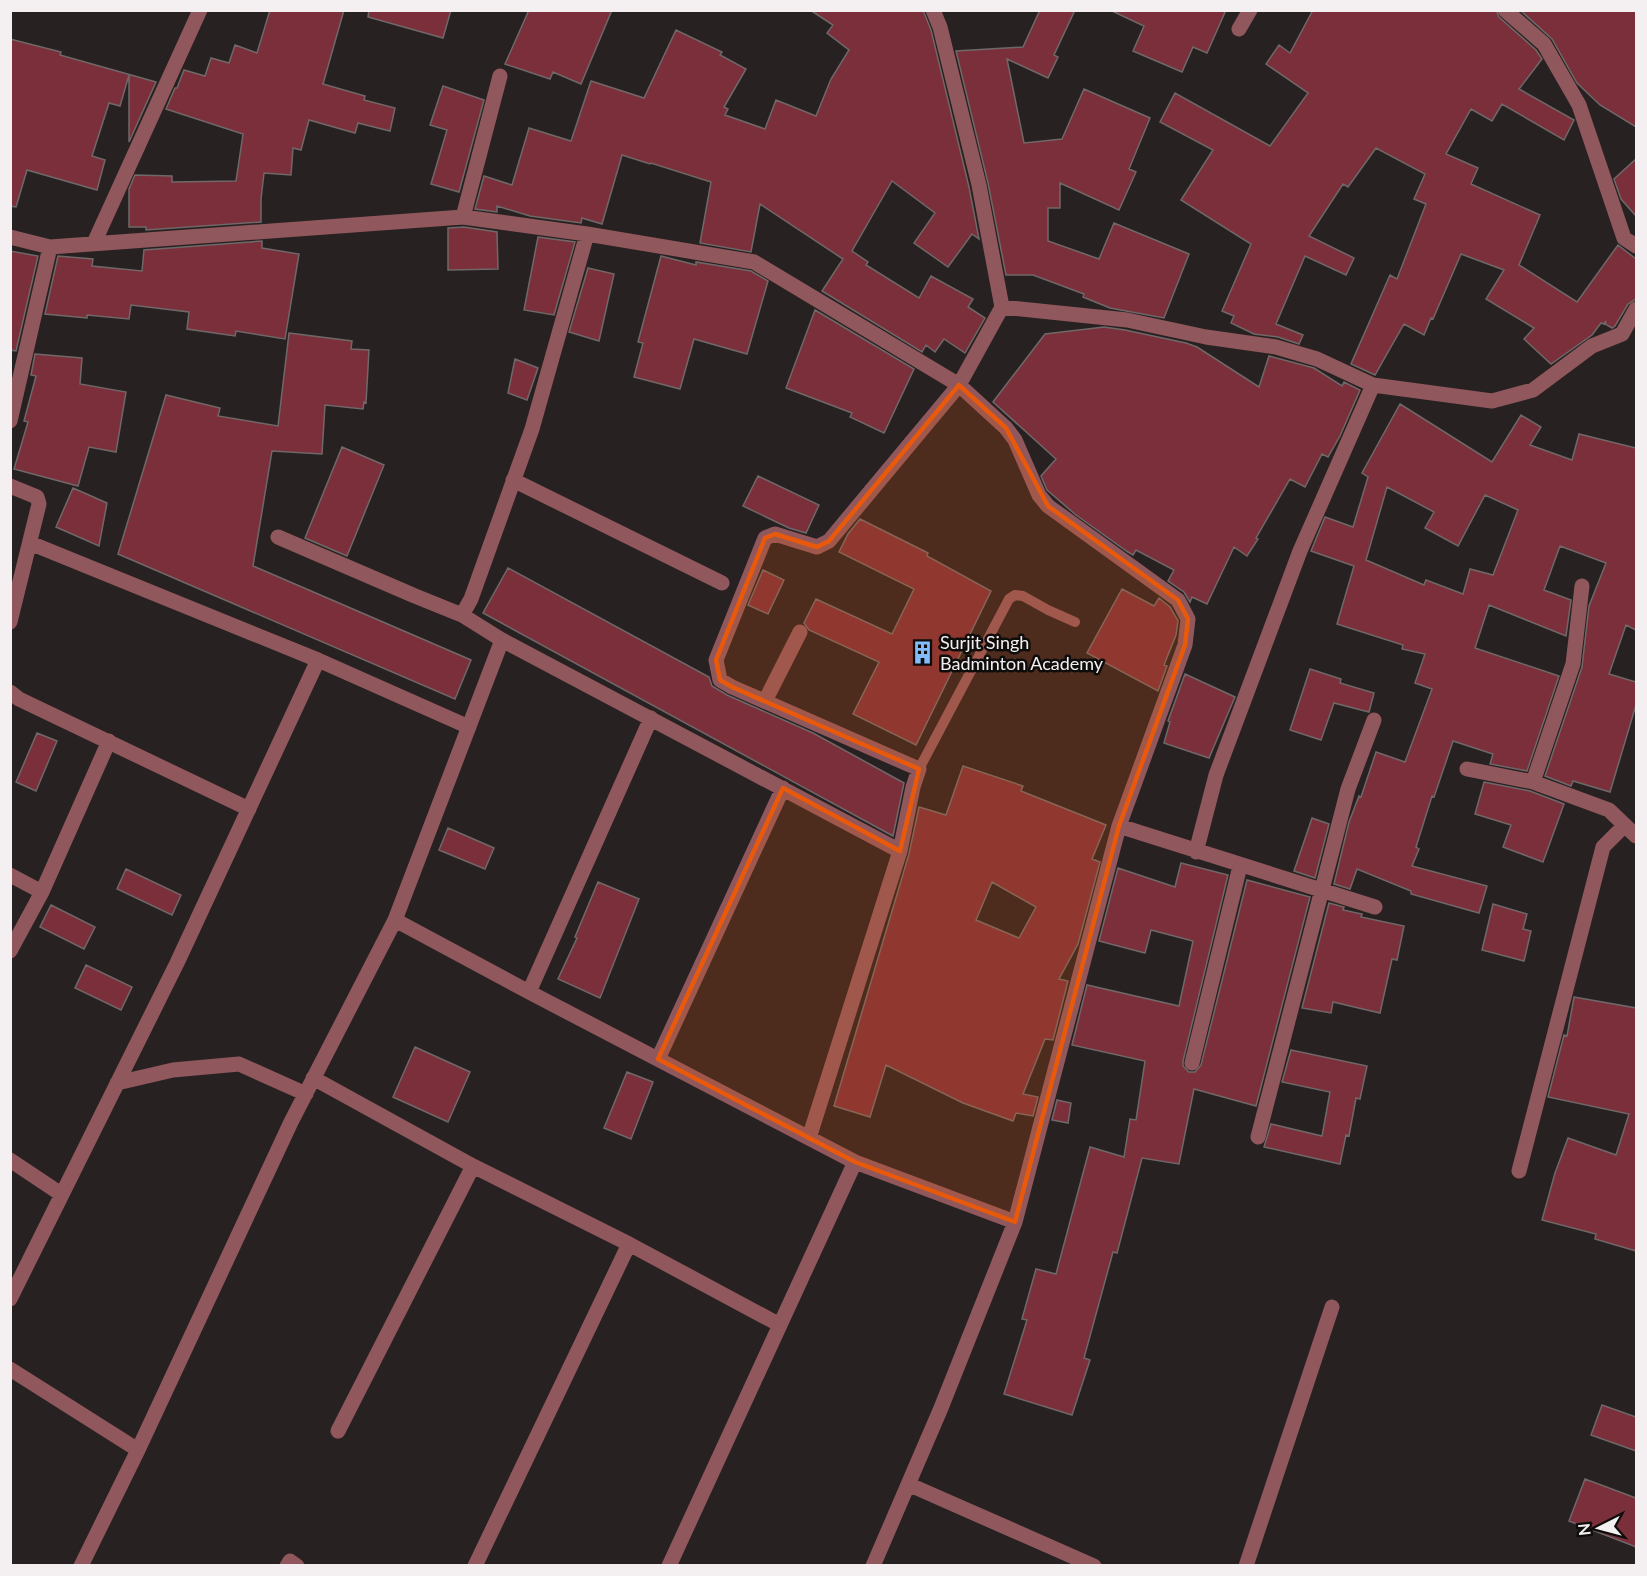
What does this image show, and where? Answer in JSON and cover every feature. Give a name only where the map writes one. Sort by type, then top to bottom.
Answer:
[{"type":"street","points":[[94,243],[200,10]]},
{"type":"street","points":[[809,1138],[900,851],[919,769],[720,680],[716,660],[765,538],[775,534],[817,547],[829,541],[959,385],[1002,307],[980,185],[940,27],[933,10]]},
{"type":"street","points":[[1239,29],[1250,10]]},
{"type":"street","points":[[1504,10],[1544,44],[1579,105],[1624,238],[1636,246]]},
{"type":"street","points":[[462,217],[500,76]]},
{"type":"street","points":[[10,237],[50,247],[462,217],[587,234],[754,262],[959,385],[1006,428],[1015,440],[1039,495],[1048,506],[1178,600],[1188,619],[1185,645],[1119,826],[1015,1222],[910,1485],[873,1566]]},
{"type":"street","points":[[462,615],[471,598],[532,429],[587,234]]},
{"type":"street","points":[[10,421],[50,247]]},
{"type":"street","points":[[1002,307],[1127,320],[1206,337],[1276,347],[1317,359],[1373,385],[1492,401],[1533,390],[1592,346],[1622,334],[1636,309]]},
{"type":"street","points":[[1196,852],[1216,775],[1300,551],[1373,385]]},
{"type":"street","points":[[513,480],[722,583]]},
{"type":"street","points":[[10,486],[37,497],[39,504],[10,622]]},
{"type":"street","points":[[278,537],[462,615],[501,640],[900,851]]},
{"type":"street","points":[[30,543],[318,660],[469,727]]},
{"type":"street","points":[[1533,782],[1573,664],[1582,586]]},
{"type":"street","points":[[765,701],[800,632]]},
{"type":"street","points":[[81,1566],[313,1078],[394,920],[501,640]]},
{"type":"street","points":[[10,1299],[177,963],[318,660]]},
{"type":"street","points":[[10,692],[19,699],[249,809]]},
{"type":"street","points":[[529,992],[651,718]]},
{"type":"street","points":[[1258,1137],[1348,789],[1374,720]]},
{"type":"street","points":[[10,951],[42,892],[109,741]]},
{"type":"street","points":[[1467,769],[1533,782],[1609,810],[1631,831],[1603,846],[1519,1171]]},
{"type":"street","points":[[658,1059],[783,789]]},
{"type":"street","points":[[1119,826],[1375,907]]},
{"type":"street","points":[[1192,1063],[1240,866]]},
{"type":"street","points":[[10,875],[42,892]]},
{"type":"street","points":[[394,920],[855,1162],[1015,1222]]},
{"type":"street","points":[[117,1083],[172,1070],[239,1064],[306,1094]]},
{"type":"street","points":[[313,1078],[473,1166],[629,1244],[780,1325]]},
{"type":"street","points":[[10,1160],[61,1194]]},
{"type":"street","points":[[669,1566],[855,1162]]},
{"type":"street","points":[[338,1431],[473,1166]]},
{"type":"street","points":[[475,1566],[629,1244]]},
{"type":"street","points":[[1246,1566],[1332,1307]]},
{"type":"street","points":[[10,1369],[138,1450]]},
{"type":"street","points":[[910,1485],[1063,1559],[1094,1566]]},
{"type":"street","points":[[287,1566],[290,1561],[297,1566]]},
{"type":"lane","points":[[919,769],[1009,599],[1015,595],[1023,596],[1075,622]]},
{"type":"highlighted area","points":[[959,385],[1006,428],[1048,506],[1178,600],[1188,619],[1185,645],[1119,826],[1015,1222],[855,1162],[658,1059],[783,788],[900,851],[919,769],[732,687],[720,680],[716,660],[765,538],[775,534],[817,547],[829,541]]},
{"type":"building","points":[[270,10],[344,10],[323,84],[365,96],[364,100],[395,108],[390,131],[358,123],[355,133],[309,120],[301,150],[293,148],[291,175],[264,173],[261,222],[146,230],[146,227],[129,227],[129,189],[135,175],[172,176],[172,182],[236,181],[243,134],[166,109],[184,70],[205,76],[211,58],[229,63],[235,45],[257,53]]},
{"type":"building","points":[[369,10],[451,10],[443,38],[368,17]]},
{"type":"building","points":[[529,10],[612,10],[581,84],[553,72],[550,79],[505,64]]},
{"type":"building","points":[[810,10],[923,10],[931,30],[969,187],[979,239],[972,234],[948,267],[914,243],[935,213],[892,181],[852,251],[868,262],[866,265],[919,298],[931,276],[973,299],[968,307],[985,318],[965,353],[944,339],[935,352],[926,345],[922,352],[822,291],[843,259],[760,204],[751,252],[700,243],[711,182],[651,163],[622,155],[602,224],[582,218],[581,223],[530,216],[497,206],[497,212],[475,209],[484,176],[512,185],[529,128],[571,141],[591,81],[644,98],[676,30],[722,52],[720,55],[746,69],[724,107],[728,109],[725,115],[765,129],[776,100],[816,116],[831,79],[849,50],[827,33],[833,25]]},
{"type":"building","points":[[1040,10],[1075,10],[1054,55],[1058,57],[1048,78],[1007,59],[1024,143],[1062,139],[1084,89],[1150,118],[1129,169],[1136,172],[1119,210],[1060,183],[1060,208],[1048,208],[1048,241],[1099,259],[1114,223],[1189,254],[1164,318],[1110,308],[1083,297],[1084,294],[1033,275],[1006,275],[988,183],[956,51],[1023,47]]},
{"type":"building","points":[[1110,10],[1226,10],[1207,53],[1193,47],[1182,72],[1133,51],[1144,26]]},
{"type":"building","points":[[1313,10],[1496,10],[1499,17],[1536,50],[1542,59],[1519,89],[1574,120],[1564,140],[1502,104],[1492,121],[1471,109],[1446,154],[1478,168],[1471,184],[1540,215],[1519,265],[1577,302],[1618,245],[1636,259],[1636,299],[1628,304],[1615,326],[1612,328],[1605,324],[1606,321],[1604,324],[1601,323],[1592,335],[1551,364],[1524,339],[1534,328],[1486,299],[1504,270],[1461,254],[1424,335],[1404,324],[1375,375],[1351,364],[1390,275],[1397,279],[1426,204],[1414,199],[1425,174],[1376,148],[1348,187],[1343,184],[1309,236],[1354,258],[1346,275],[1305,256],[1276,324],[1303,335],[1299,344],[1278,337],[1254,334],[1231,323],[1234,316],[1222,311],[1251,244],[1181,200],[1213,150],[1160,122],[1175,93],[1270,146],[1308,93],[1266,64],[1279,45],[1290,53]]},
{"type":"building","points":[[1520,10],[1636,10],[1636,127],[1600,105],[1577,83],[1552,39]]},
{"type":"building","points":[[10,39],[61,52],[60,55],[156,82],[129,142],[129,75],[120,106],[109,103],[92,156],[105,160],[97,190],[27,170],[16,207],[10,206]]},
{"type":"building","points":[[443,86],[484,100],[459,192],[431,184],[447,130],[430,125]]},
{"type":"building","points":[[1636,159],[1636,216],[1621,199],[1614,179]]},
{"type":"building","points":[[464,227],[497,232],[498,269],[448,270],[448,228]]},
{"type":"building","points":[[538,237],[575,242],[554,315],[524,310]]},
{"type":"building","points":[[262,241],[262,248],[299,254],[285,339],[236,331],[235,336],[187,329],[189,312],[131,305],[129,319],[45,314],[58,256],[93,259],[92,266],[142,271],[144,250]]},
{"type":"building","points":[[10,251],[38,256],[16,351],[10,350]]},
{"type":"building","points":[[661,256],[696,265],[696,262],[751,271],[768,281],[747,354],[694,339],[680,389],[634,377],[643,343],[638,342]]},
{"type":"building","points":[[588,268],[614,274],[599,341],[569,332]]},
{"type":"building","points":[[815,310],[914,369],[884,433],[850,417],[852,413],[786,388]]},
{"type":"building","points":[[1104,327],[1197,347],[1259,387],[1269,356],[1314,368],[1342,386],[1344,382],[1360,390],[1328,457],[1322,454],[1305,487],[1290,479],[1247,556],[1234,547],[1207,604],[1192,597],[1190,602],[1184,592],[1168,581],[1174,570],[1136,550],[1133,555],[1128,552],[1076,515],[1047,490],[1041,476],[1056,459],[993,402],[1045,334]]},
{"type":"building","points":[[289,333],[352,341],[351,349],[369,350],[366,403],[364,402],[363,409],[325,405],[322,454],[272,451],[253,566],[471,660],[455,699],[118,554],[166,395],[220,408],[218,416],[278,426]]},
{"type":"building","points":[[35,354],[82,358],[80,384],[126,392],[116,452],[89,447],[78,486],[14,469],[28,422],[24,421],[36,376],[31,375]]},
{"type":"building","points":[[515,359],[538,368],[527,400],[508,393]]},
{"type":"building","points":[[1400,404],[1492,462],[1521,415],[1541,427],[1530,445],[1572,460],[1579,434],[1636,448],[1636,630],[1626,625],[1609,674],[1636,682],[1636,705],[1610,792],[1573,781],[1571,786],[1545,776],[1582,667],[1589,606],[1606,563],[1560,546],[1544,590],[1571,600],[1566,636],[1489,605],[1475,648],[1559,676],[1527,771],[1490,764],[1493,754],[1453,741],[1434,797],[1432,796],[1416,847],[1419,849],[1412,866],[1487,886],[1479,913],[1411,894],[1411,891],[1357,869],[1350,889],[1334,884],[1349,822],[1359,796],[1361,797],[1376,752],[1405,762],[1432,689],[1415,683],[1425,654],[1402,649],[1403,645],[1337,624],[1354,566],[1311,551],[1325,517],[1353,527],[1368,477],[1362,473]],"holes":[[[1387,487],[1434,512],[1425,528],[1458,546],[1485,495],[1518,510],[1493,575],[1470,569],[1463,594],[1426,580],[1424,585],[1366,560]]]},
{"type":"building","points":[[342,447],[384,465],[347,556],[305,538]]},
{"type":"building","points":[[758,476],[819,505],[806,533],[789,528],[743,506]]},
{"type":"building","points":[[73,488],[107,503],[99,546],[56,527]]},
{"type":"building","name":"Surjit Singh Badminton Academy","points":[[860,519],[928,553],[927,556],[991,591],[916,745],[853,714],[879,662],[809,630],[804,623],[816,599],[892,634],[914,589],[839,552],[848,534]]},
{"type":"building","points":[[508,568],[709,677],[712,686],[727,695],[813,733],[904,783],[893,836],[483,613]]},
{"type":"building","points":[[763,570],[784,580],[768,614],[748,605]]},
{"type":"building","points":[[1122,589],[1154,606],[1159,598],[1170,607],[1178,621],[1176,635],[1164,665],[1167,666],[1158,691],[1087,653]]},
{"type":"building","points":[[1310,669],[1341,679],[1340,683],[1374,693],[1369,712],[1334,703],[1321,740],[1290,730]]},
{"type":"building","points":[[1185,674],[1235,697],[1209,758],[1164,743],[1170,722],[1168,721]]},
{"type":"building","points":[[37,733],[57,741],[36,791],[16,782]]},
{"type":"building","points":[[963,766],[1023,786],[1021,791],[1106,825],[1092,859],[1100,862],[1078,944],[1059,979],[1068,981],[1053,1040],[1045,1039],[1023,1094],[1038,1097],[1033,1116],[1016,1113],[1013,1121],[963,1103],[886,1065],[870,1117],[834,1106],[909,854],[919,807],[946,815]],"holes":[[[992,882],[1036,907],[1019,938],[976,920]]]},
{"type":"building","points":[[1484,782],[1530,791],[1564,804],[1543,862],[1503,847],[1511,825],[1475,814]]},
{"type":"building","points":[[1312,818],[1329,824],[1315,878],[1294,871]]},
{"type":"building","points":[[448,828],[494,848],[485,869],[439,850]]},
{"type":"building","points":[[1181,863],[1228,875],[1183,1061],[1183,1066],[1189,1072],[1195,1072],[1201,1065],[1247,880],[1310,897],[1256,1106],[1194,1089],[1179,1164],[1142,1158],[1117,1253],[1113,1252],[1084,1358],[1090,1360],[1072,1415],[1004,1394],[1027,1320],[1022,1319],[1036,1269],[1056,1274],[1090,1147],[1124,1157],[1130,1119],[1136,1120],[1145,1061],[1072,1045],[1087,985],[1179,1006],[1193,941],[1151,930],[1145,953],[1099,941],[1118,868],[1175,887]]},
{"type":"building","points":[[126,869],[181,895],[172,915],[117,889]]},
{"type":"building","points":[[598,882],[639,899],[600,998],[558,979],[577,938],[575,937]]},
{"type":"building","points":[[1329,903],[1344,907],[1343,910],[1362,914],[1361,917],[1404,926],[1397,960],[1392,959],[1380,1013],[1333,1002],[1331,1013],[1302,1008]]},
{"type":"building","points":[[1493,904],[1527,914],[1523,929],[1531,931],[1524,961],[1482,950]]},
{"type":"building","points":[[51,905],[95,927],[84,949],[40,927]]},
{"type":"building","points":[[86,965],[132,987],[121,1010],[75,988]]},
{"type":"building","points":[[1574,997],[1636,1008],[1636,1251],[1595,1239],[1596,1234],[1542,1220],[1555,1173],[1568,1138],[1616,1155],[1629,1114],[1548,1097],[1564,1035],[1567,1036]]},
{"type":"building","points":[[415,1047],[470,1072],[448,1122],[393,1097]]},
{"type":"building","points":[[1291,1050],[1367,1066],[1360,1099],[1356,1098],[1349,1136],[1346,1135],[1340,1164],[1264,1147],[1271,1124],[1322,1136],[1330,1092],[1282,1082]]},
{"type":"building","points":[[627,1072],[653,1082],[631,1139],[604,1128]]},
{"type":"building","points":[[1057,1100],[1071,1103],[1068,1123],[1052,1120]]},
{"type":"building","points":[[1602,1405],[1636,1417],[1636,1451],[1591,1435]]},
{"type":"building","points":[[1585,1479],[1636,1498],[1636,1547],[1569,1521]]},
{"type":"place","name":"Surjit Singh Badminton Academy","points":[[922,652]]}]
